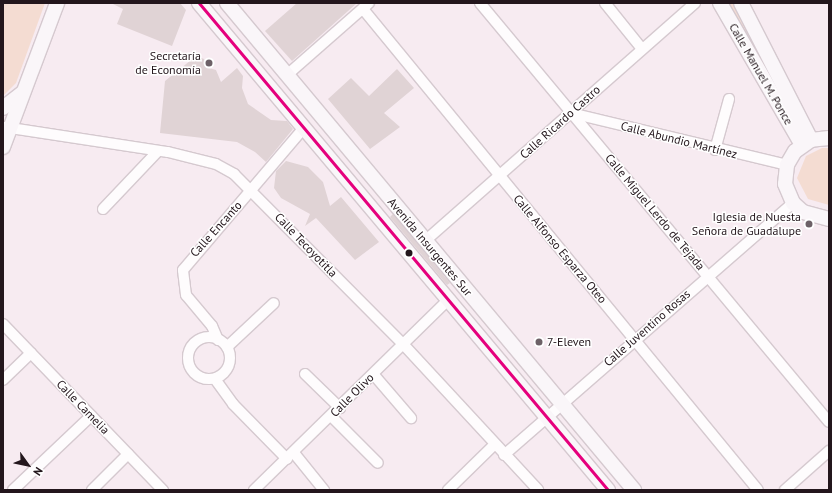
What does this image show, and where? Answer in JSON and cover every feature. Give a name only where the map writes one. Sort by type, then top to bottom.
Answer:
[{"type":"main road","points":[[3,147],[7,128],[57,3]]},
{"type":"main road","name":"Avenida Insurgentes Sur","points":[[199,3],[608,490]]},
{"type":"main road","name":"Avenida Insurgentes Sur","points":[[227,3],[634,490]]},
{"type":"main road","name":"Calle Manuel M. Ponce","points":[[720,3],[806,142]]},
{"type":"main road","name":"Calle Manuel M. Ponce","points":[[741,3],[806,142]]},
{"type":"main road","points":[[3,108],[22,93]]},
{"type":"main road","points":[[829,138],[806,142],[787,165],[785,184],[793,203],[815,218],[829,219]]},
{"type":"street","name":"Calle Miguel Lerdo de Tejada","points":[[480,3],[708,274],[829,422]]},
{"type":"street","points":[[605,3],[642,49]]},
{"type":"street","name":"Calle Ricardo Castro","points":[[425,240],[695,3]]},
{"type":"street","points":[[287,75],[366,6]]},
{"type":"street","name":"Calle Alfonso Esparza Oteo","points":[[366,6],[499,176],[758,490]]},
{"type":"street","points":[[715,150],[729,99]]},
{"type":"street","name":"Calle Abundio Martínez","points":[[571,112],[715,150],[787,165]]},
{"type":"street","name":"Calle Tecoyotitla","points":[[7,128],[158,151],[216,164],[252,189],[403,344],[494,445],[538,490]]},
{"type":"street","name":"Calle Encanto","points":[[218,340],[212,326],[186,294],[183,270],[304,128]]},
{"type":"street","points":[[102,209],[158,151]]},
{"type":"street","name":"Calle Juventino Rosas","points":[[504,455],[708,274],[793,203]]},
{"type":"street","name":"Calle Olivo","points":[[254,490],[374,375],[449,299]]},
{"type":"street","points":[[227,347],[274,304]]},
{"type":"street","name":"Calle Camelia","points":[[3,324],[163,490]]},
{"type":"street","points":[[214,378],[228,368],[230,358],[227,347],[218,340],[200,340],[189,356],[196,374],[214,378],[233,404],[291,456],[324,490]]},
{"type":"street","points":[[3,380],[32,353]]},
{"type":"street","points":[[305,374],[340,408]]},
{"type":"street","points":[[374,375],[411,418]]},
{"type":"street","points":[[13,490],[91,416]]},
{"type":"street","points":[[331,416],[378,463]]},
{"type":"street","points":[[448,490],[494,445]]},
{"type":"street","points":[[785,490],[829,451]]},
{"type":"street","points":[[92,490],[128,454]]},
{"type":"shaded area","points":[[3,3],[45,3],[16,83],[3,96]]},
{"type":"shaded area","points":[[725,3],[734,3],[800,130]]},
{"type":"shaded area","points":[[822,148],[829,148],[829,205],[808,199],[797,178],[806,156]]},
{"type":"building","points":[[111,3],[180,3],[186,10],[172,46],[117,24],[123,9]]},
{"type":"building","points":[[297,3],[357,3],[292,61],[265,31]]},
{"type":"building","points":[[196,56],[204,59],[209,68],[216,70],[221,82],[237,68],[243,76],[242,88],[248,104],[271,120],[287,121],[293,129],[266,162],[255,152],[237,142],[160,133],[165,81]]},
{"type":"building","points":[[397,69],[414,88],[384,113],[400,127],[370,149],[328,99],[351,78],[369,96]]},
{"type":"building","points":[[286,161],[308,167],[323,182],[330,206],[341,197],[379,242],[355,260],[316,218],[305,226],[310,214],[281,198],[274,188],[276,171]]},
{"type":"building","points":[[393,214],[450,283],[447,285],[390,217]]},
{"type":"transit line","points":[[199,3],[608,490]]},
{"type":"place","name":"Secretaría de Economía","points":[[209,63]]},
{"type":"place","name":"Iglesia de Nuesta Señora de Guadalupe","points":[[809,224]]},
{"type":"place","name":"7-Eleven","points":[[539,342]]}]
